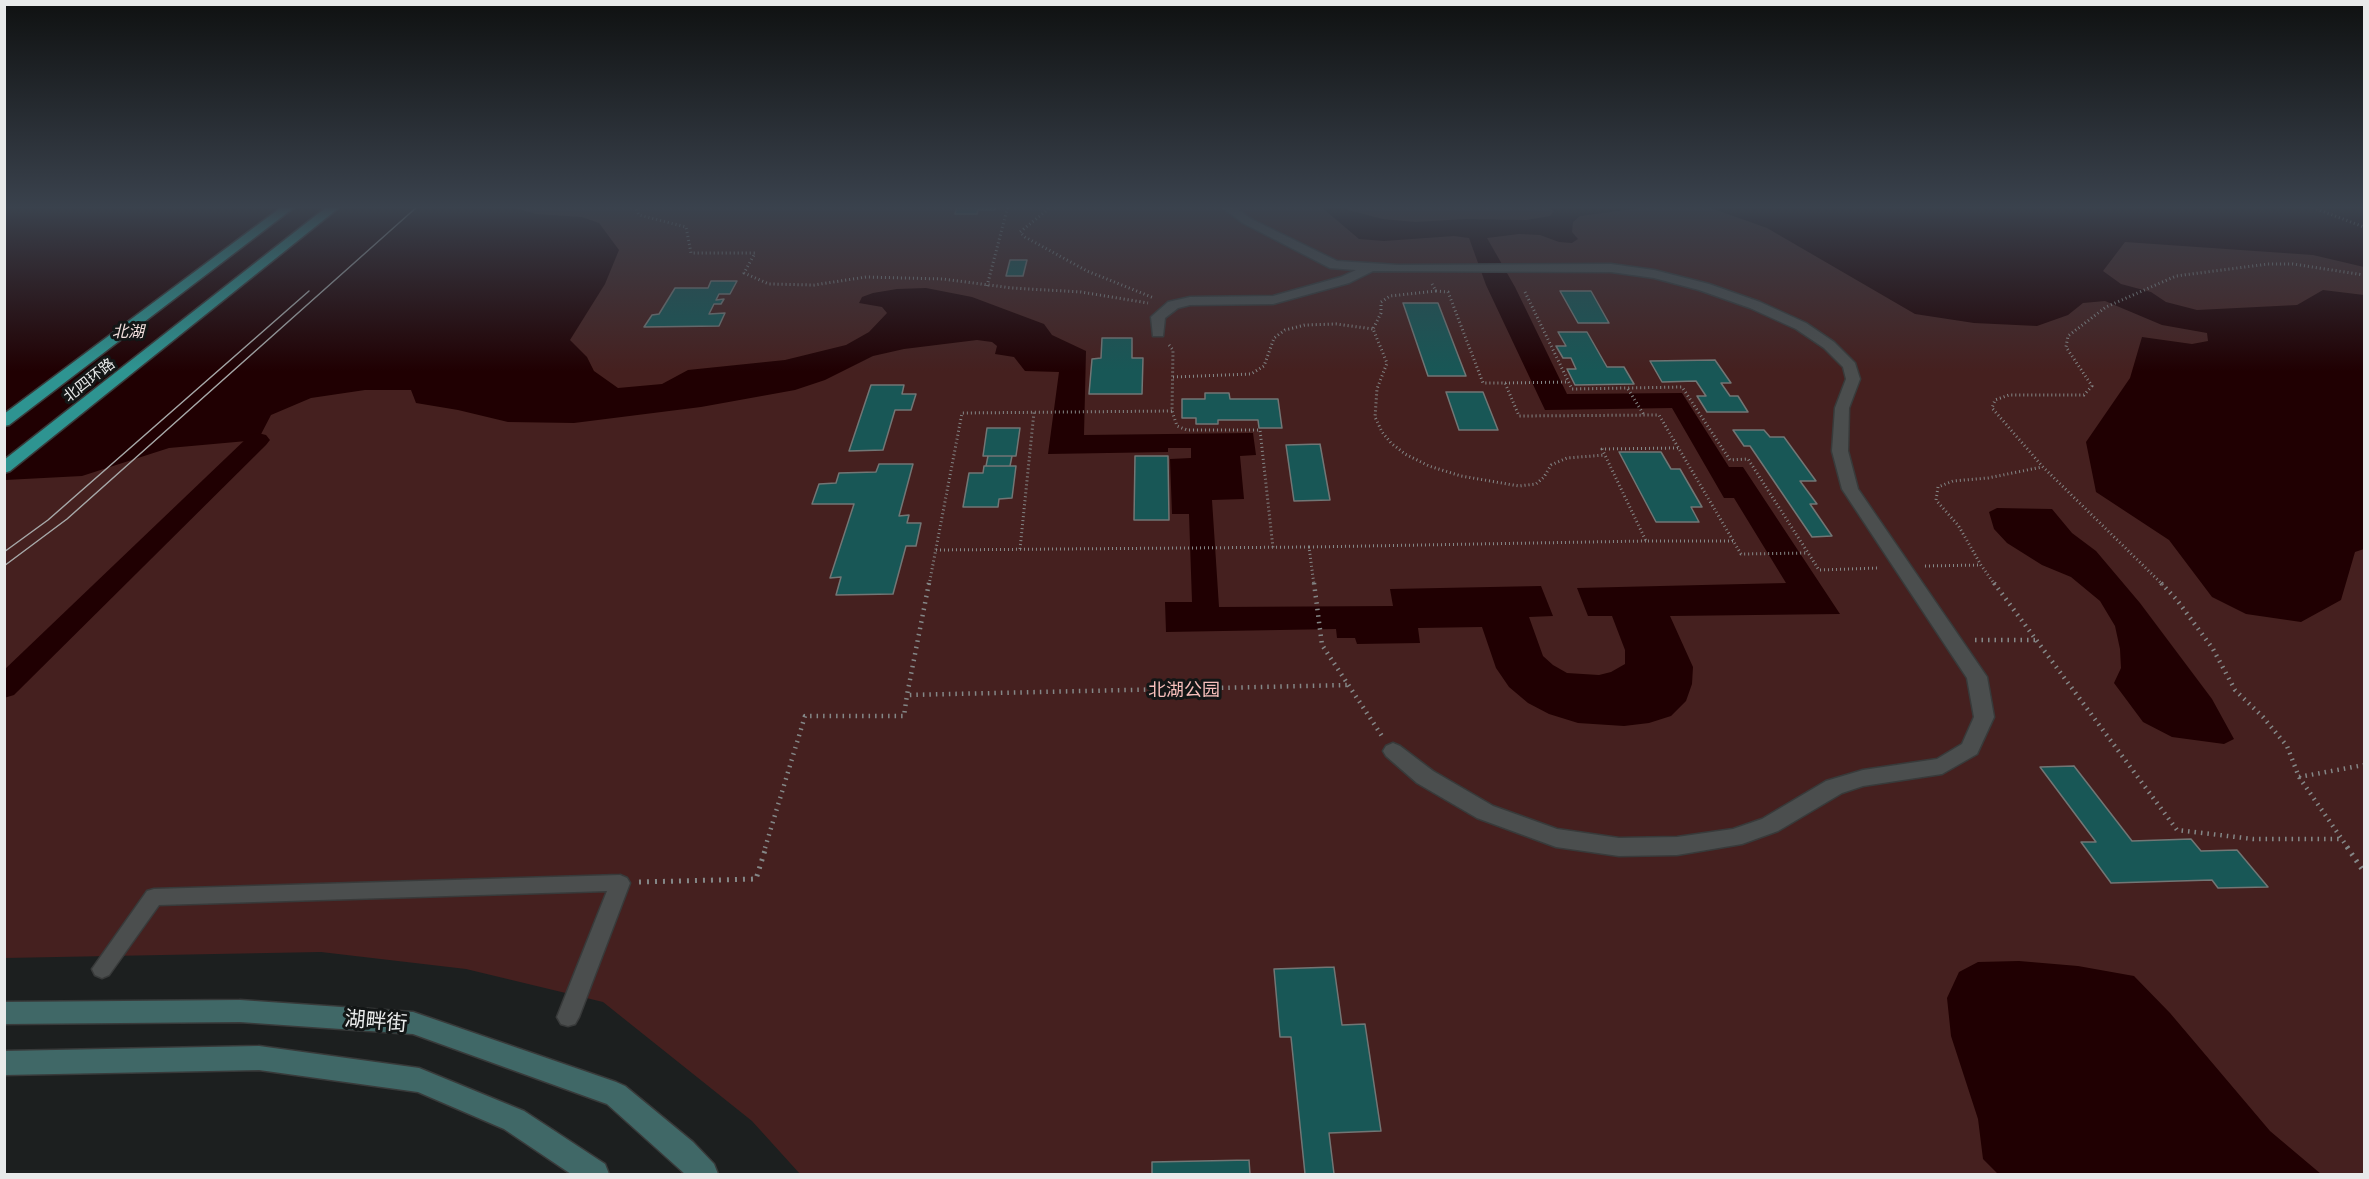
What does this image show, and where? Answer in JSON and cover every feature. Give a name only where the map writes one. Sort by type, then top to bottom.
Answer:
[{"type":"highway","name":"北四环路","points":[[4,422],[218,261]]},
{"type":"highway","name":"北四环路","points":[[4,468],[266,261]]},
{"type":"main road","name":"湖畔街","points":[[4,1013],[240,1011],[412,1023],[616,1095],[683,1152],[704,1174]]},
{"type":"main road","points":[[4,1063],[259,1058],[419,1080],[514,1120],[595,1174]]},
{"type":"street","points":[[1327,261],[1335,265],[1372,268],[1611,268],[1654,274],[1755,304],[1801,326],[1829,345],[1850,366],[1854,379],[1842,408],[1840,451],[1850,489],[1977,676],[1984,717],[1970,749],[1942,766],[1863,778],[1834,787],[1770,825],[1734,837],[1677,846],[1619,847],[1556,838],[1485,812],[1425,777],[1393,751]]},
{"type":"street","points":[[1158,333],[1158,317],[1173,305],[1190,301],[1274,300],[1345,280],[1372,268]]},
{"type":"lane","points":[[102,969],[154,897],[621,883],[568,1017]]},
{"type":"path","points":[[751,261],[744,273],[770,284],[814,285],[866,277],[943,279],[987,286],[1081,292],[1173,305]]},
{"type":"path","points":[[987,286],[994,261]]},
{"type":"path","points":[[1069,261],[1087,271],[1173,305]]},
{"type":"path","points":[[2364,274],[2293,264],[2268,264],[2192,272],[2176,276],[2106,307],[2068,336],[2066,347],[2092,386],[2084,395],[2009,395],[1995,400],[1992,408],[2043,467],[2134,554],[2177,600],[2213,650],[2235,690],[2264,717],[2287,746],[2299,777],[2364,872]]},
{"type":"path","points":[[1422,268],[1436,291]]},
{"type":"path","points":[[1373,329],[1381,314],[1381,302],[1390,296],[1436,291],[1448,292],[1483,383],[1569,382]]},
{"type":"path","points":[[1525,292],[1572,389],[1682,387],[1731,460],[1748,459],[1820,570],[1981,565]]},
{"type":"path","points":[[1173,377],[1251,374],[1264,366],[1274,338],[1285,330],[1305,325],[1336,324],[1373,329]]},
{"type":"path","points":[[1373,329],[1387,363],[1377,389],[1375,417],[1382,432],[1405,454],[1429,466],[1461,476],[1519,486],[1536,484],[1544,477],[1551,465],[1567,458],[1605,454]]},
{"type":"path","points":[[1158,333],[1173,350],[1172,411],[1177,426],[1186,430],[1260,430],[1273,548]]},
{"type":"path","points":[[1505,383],[1519,416],[1659,415],[1742,554],[1808,553]]},
{"type":"path","points":[[1628,388],[1644,415]]},
{"type":"path","points":[[621,883],[756,879],[805,716],[904,716],[962,413],[1172,411]]},
{"type":"path","points":[[1020,549],[1034,412]]},
{"type":"path","points":[[1646,541],[1602,449],[1679,448]]},
{"type":"path","points":[[2043,467],[1988,478],[1953,481],[1938,487],[1936,500],[1958,525],[1981,565],[2177,830],[2253,839],[2340,839]]},
{"type":"path","points":[[936,550],[1231,546],[1309,548],[1733,541]]},
{"type":"path","points":[[1309,548],[1322,645],[1393,751]]},
{"type":"path","points":[[1954,641],[2037,640]]},
{"type":"path","points":[[907,695],[1348,686]]},
{"type":"path","points":[[2299,777],[2364,765]]},
{"type":"green space","name":"北湖公园","points":[[5,261],[2364,261],[2364,1174],[800,1174],[752,1121],[603,1002],[466,969],[321,952],[5,958]]},
{"type":"water","name":"北湖","points":[[4,261],[614,261],[605,284],[570,340],[587,357],[594,371],[618,388],[662,384],[688,370],[785,360],[846,345],[869,332],[887,313],[882,307],[859,303],[862,297],[897,289],[926,288],[972,297],[1044,324],[1052,335],[1086,351],[1084,435],[1253,433],[1256,455],[1240,456],[1244,499],[1212,500],[1219,607],[1393,606],[1390,589],[1541,586],[1553,616],[1529,617],[1543,656],[1567,673],[1599,675],[1611,672],[1625,664],[1625,650],[1612,616],[1588,616],[1577,588],[1786,583],[1734,498],[1724,498],[1672,408],[1545,410],[1486,285],[1477,261],[1500,261],[1567,394],[1682,393],[1729,467],[1743,467],[1840,614],[1670,616],[1693,667],[1692,684],[1686,701],[1671,716],[1649,723],[1624,726],[1578,723],[1549,714],[1528,703],[1509,687],[1496,668],[1482,627],[1418,628],[1420,643],[1357,644],[1355,638],[1337,638],[1336,629],[1166,632],[1165,602],[1192,602],[1189,514],[1172,514],[1170,459],[1191,458],[1191,448],[1168,448],[1168,452],[1048,454],[1059,372],[1025,371],[1014,357],[995,354],[997,346],[992,342],[977,340],[904,349],[873,356],[825,380],[795,390],[701,407],[574,423],[508,422],[416,403],[411,390],[365,390],[311,398],[271,415],[258,440],[169,448],[82,476],[5,480]]},
{"type":"water","points":[[1824,261],[2111,261],[2103,271],[2121,284],[2151,292],[2166,302],[2197,310],[2297,305],[2323,290],[2364,295],[2364,549],[2355,552],[2341,600],[2301,622],[2246,614],[2212,597],[2169,540],[2096,492],[2086,442],[2130,378],[2142,337],[2192,344],[2208,341],[2207,333],[2162,325],[2105,301],[2083,303],[2068,315],[2037,326],[1974,323],[1915,314]]},
{"type":"water","points":[[2339,261],[2364,261],[2364,267]]},
{"type":"water","points":[[1997,508],[2052,509],[2072,533],[2096,551],[2140,603],[2212,699],[2234,739],[2224,744],[2172,737],[2143,722],[2114,683],[2121,668],[2120,649],[2115,626],[2100,601],[2071,577],[2042,565],[2007,543],[1994,529],[1989,512]]},
{"type":"water","points":[[2019,961],[2078,966],[2134,976],[2170,1013],[2270,1131],[2321,1174],[1998,1174],[1983,1159],[1978,1119],[1951,1036],[1947,998],[1959,972],[1978,962]]},
{"type":"building","points":[[1010,261],[1027,261],[1023,276],[1006,276]]},
{"type":"building","points":[[711,281],[737,281],[730,294],[719,294],[716,300],[724,299],[721,304],[714,304],[709,314],[725,313],[719,326],[644,327],[652,315],[659,314],[675,288],[708,288]]},
{"type":"building","points":[[1560,291],[1591,291],[1609,323],[1578,323]]},
{"type":"building","points":[[1403,303],[1438,303],[1466,376],[1428,376]]},
{"type":"building","points":[[1558,332],[1587,332],[1607,367],[1624,367],[1634,384],[1575,385],[1567,369],[1576,369],[1571,358],[1563,358],[1556,346],[1566,346]]},
{"type":"building","points":[[1102,338],[1132,338],[1132,358],[1143,358],[1142,394],[1089,394],[1092,359],[1101,358]]},
{"type":"building","points":[[1715,360],[1731,383],[1721,383],[1730,396],[1738,396],[1748,412],[1707,412],[1697,396],[1706,396],[1696,381],[1662,382],[1650,361]]},
{"type":"building","points":[[871,385],[904,385],[902,394],[916,394],[911,410],[895,410],[883,450],[849,451]]},
{"type":"building","points":[[1446,392],[1483,392],[1498,430],[1459,430]]},
{"type":"building","points":[[1205,393],[1229,393],[1230,399],[1278,399],[1282,428],[1259,428],[1258,420],[1218,420],[1218,424],[1196,424],[1196,418],[1182,418],[1182,399],[1205,399]]},
{"type":"building","points":[[987,428],[1020,428],[1016,456],[983,456]]},
{"type":"building","points":[[1733,430],[1764,430],[1770,437],[1784,437],[1816,481],[1800,481],[1817,504],[1810,504],[1832,536],[1812,537],[1750,446],[1744,446]]},
{"type":"building","points":[[1320,444],[1330,500],[1294,501],[1286,445]]},
{"type":"building","points":[[1619,452],[1661,452],[1671,469],[1680,469],[1702,507],[1691,507],[1699,522],[1656,522]]},
{"type":"building","points":[[988,456],[1012,456],[1010,466],[986,466]]},
{"type":"building","points":[[1135,456],[1168,456],[1169,520],[1134,520]]},
{"type":"building","points":[[879,464],[913,464],[899,516],[909,515],[907,523],[921,523],[916,546],[906,546],[893,594],[836,595],[841,577],[830,578],[854,504],[812,504],[819,484],[836,483],[839,473],[876,472]]},
{"type":"building","points":[[984,466],[1016,466],[1012,498],[999,499],[998,507],[963,507],[969,473],[983,473]]},
{"type":"building","points":[[2074,766],[2132,841],[2191,839],[2201,851],[2237,850],[2268,887],[2218,888],[2212,880],[2111,883],[2081,842],[2096,842],[2040,767]]},
{"type":"building","points":[[1334,967],[1342,1025],[1365,1024],[1381,1131],[1329,1133],[1334,1174],[1305,1174],[1291,1037],[1280,1037],[1274,969]]},
{"type":"building","points":[[1249,1160],[1250,1174],[1152,1174],[1152,1162]]},
{"type":"waterway","points":[[4,688],[258,440]]},
{"type":"tram line","points":[[4,566],[67,519],[356,261]]},
{"type":"tram line","points":[[4,552],[48,520],[309,291]]}]
